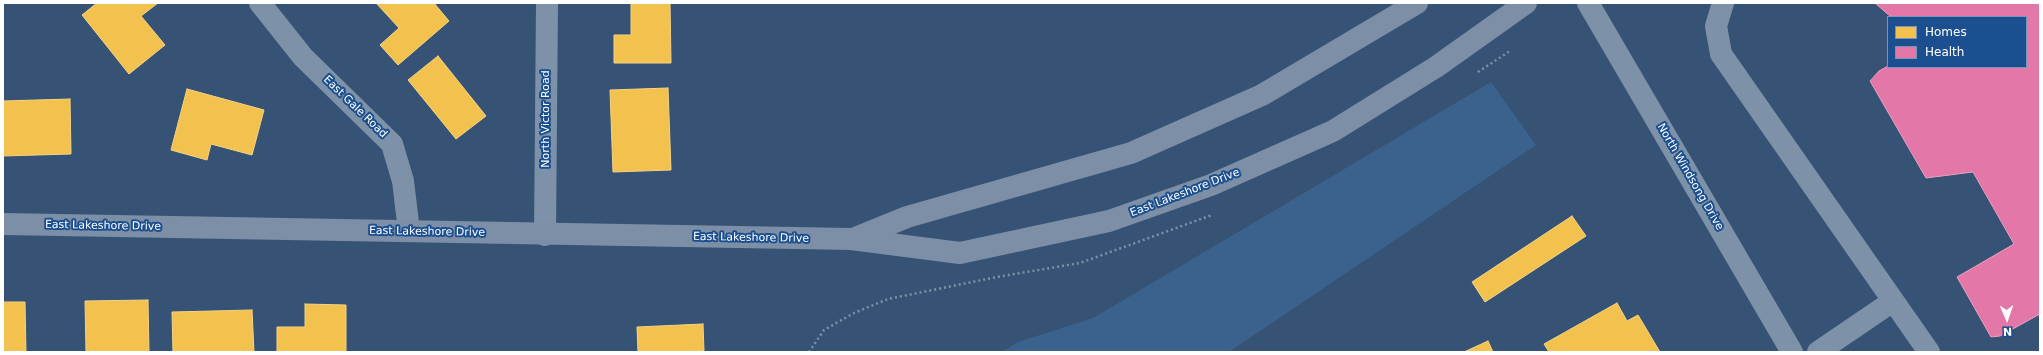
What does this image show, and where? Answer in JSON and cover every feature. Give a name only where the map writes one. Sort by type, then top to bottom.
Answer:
[{"type":"main road","name":"East Lakeshore Drive","points":[[851,240],[907,217],[1131,153],[1262,95],[1417,3]]},
{"type":"main road","name":"East Lakeshore Drive","points":[[3,224],[851,240],[960,253],[1109,221],[1204,188],[1332,131],[1436,67],[1526,3]]},
{"type":"street","name":"East Gale Road","points":[[260,3],[303,56],[392,144],[403,181],[409,232]]},
{"type":"street","name":"North Victor Road","points":[[545,235],[547,3]]},
{"type":"street","name":"North Windsong Drive","points":[[1588,3],[1792,352]]},
{"type":"street","points":[[1723,3],[1716,26],[1721,54],[1929,352]]},
{"type":"street","points":[[1818,352],[1894,301]]},
{"type":"path","points":[[809,352],[824,330]]},
{"type":"water","points":[[1491,82],[1536,145],[1229,352],[1002,352],[1018,342],[1093,318]]},
{"type":"building: Homes","points":[[97,3],[158,3],[141,16],[165,45],[129,74],[82,15]]},
{"type":"building: Homes","points":[[376,3],[434,3],[449,21],[398,65],[380,45],[399,28]]},
{"type":"building: Homes","points":[[631,3],[670,3],[671,63],[614,63],[614,35],[631,35]]},
{"type":"building: Homes","points":[[438,56],[486,116],[456,139],[408,80]]},
{"type":"building: Homes","points":[[668,88],[671,170],[613,172],[610,90]]},
{"type":"building: Homes","points":[[187,89],[264,110],[252,155],[211,144],[207,160],[171,150]]},
{"type":"building: Homes","points":[[70,99],[71,154],[3,156],[3,101]]},
{"type":"building: Homes","points":[[1572,216],[1586,236],[1485,302],[1472,282]]},
{"type":"building: Homes","points":[[148,300],[149,352],[86,352],[85,301]]},
{"type":"building: Homes","points":[[3,302],[25,302],[26,352],[3,352]]},
{"type":"building: Homes","points":[[1617,303],[1627,321],[1638,315],[1660,352],[1549,352],[1544,344]]},
{"type":"building: Homes","points":[[305,304],[346,305],[346,352],[277,352],[277,327],[305,327]]},
{"type":"building: Homes","points":[[252,310],[254,352],[173,352],[172,312]]},
{"type":"building: Homes","points":[[703,324],[704,351],[638,352],[637,327]]},
{"type":"building: Homes","points":[[1488,341],[1493,352],[1464,352]]},
{"type":"building: Health","points":[[1875,3],[2040,3],[2040,314],[2000,336],[1991,337],[1957,277],[2014,244],[1973,172],[1926,178],[1870,81],[1879,71],[1887,67],[1887,68],[2027,68],[2027,16],[1890,16]]}]
